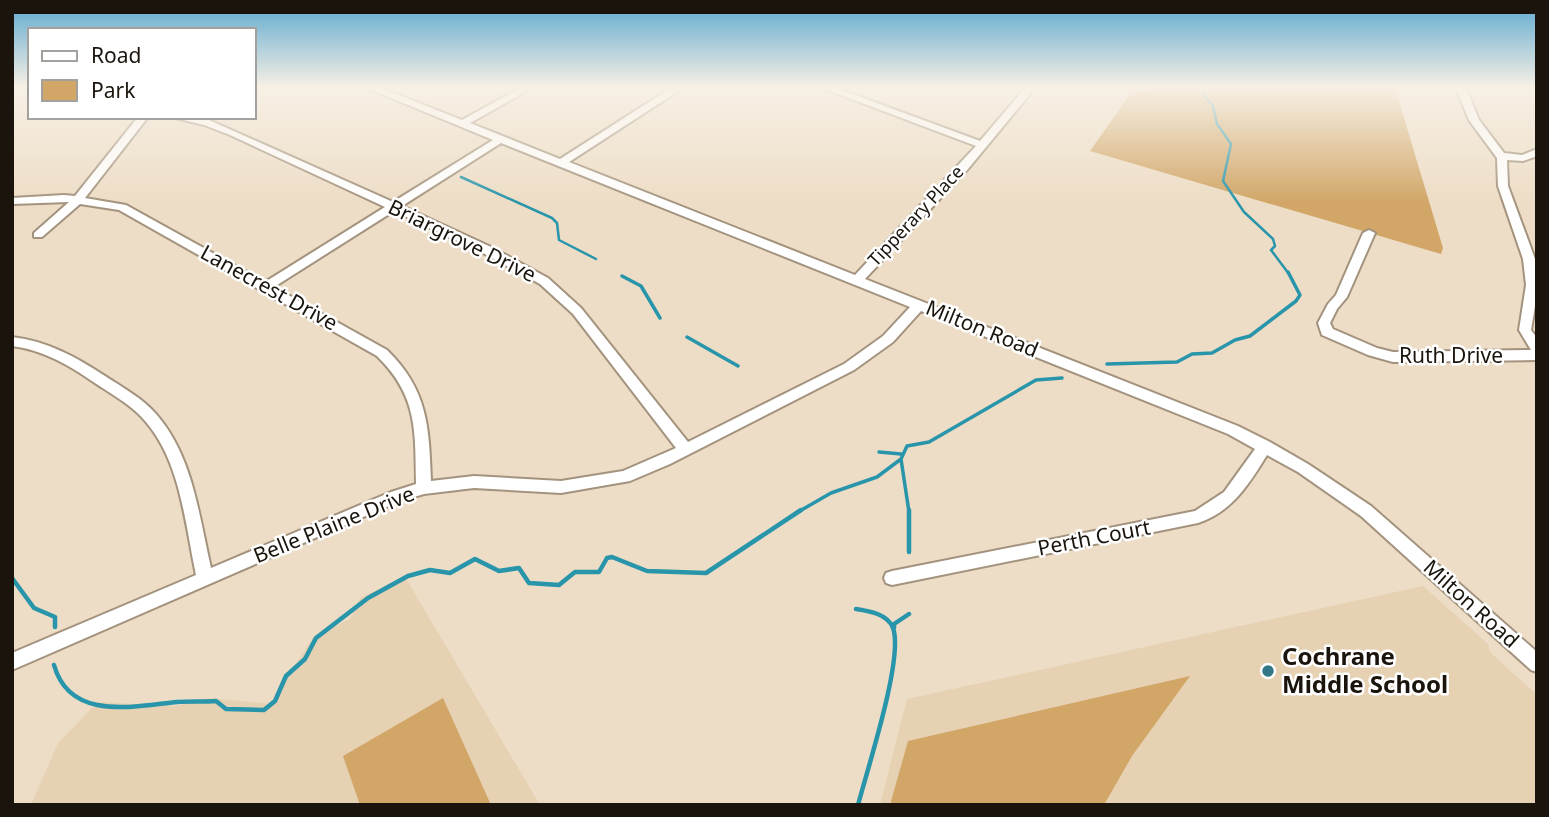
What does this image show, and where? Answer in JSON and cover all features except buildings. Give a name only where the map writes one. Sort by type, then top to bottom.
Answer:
[{"type":"street","points":[[38,235],[78,200],[136,126]]},
{"type":"street","name":"Briargrove Drive","points":[[218,126],[521,266],[559,293],[577,311],[685,449]]},
{"type":"street","name":"Milton Road","points":[[468,126],[1212,420],[1265,446],[1324,481],[1374,517],[1537,664]]},
{"type":"street","points":[[561,163],[619,126]]},
{"type":"street","points":[[931,126],[982,145]]},
{"type":"street","name":"Tipperary Place","points":[[857,280],[998,126]]},
{"type":"street","points":[[1478,126],[1500,156],[1503,186],[1531,268],[1525,330],[1537,349]]},
{"type":"street","points":[[266,287],[501,139]]},
{"type":"street","points":[[1500,156],[1523,158],[1537,152]]},
{"type":"street","name":"Lanecrest Drive","points":[[12,201],[43,198],[122,207],[382,353],[404,374],[412,388],[420,415],[424,488]]},
{"type":"street","name":"Ruth Drive","points":[[1369,233],[1341,297],[1324,323],[1327,332],[1373,352],[1393,356],[1537,355]]},
{"type":"street","name":"Belle Plaine Drive","points":[[12,662],[365,508],[424,488],[490,481],[577,487],[625,477],[849,367],[888,339],[920,304]]},
{"type":"street","points":[[12,341],[38,345],[62,355],[140,407],[153,420],[170,444],[180,468],[205,579]]},
{"type":"street","name":"Perth Court","points":[[892,578],[1198,517],[1212,512],[1230,498],[1265,446]]},
{"type":"shaded area","points":[[405,577],[540,805],[31,805],[58,743],[98,702],[176,706],[211,698],[271,704],[313,637],[350,619],[360,598]]},
{"type":"shaded area","name":"Cochrane Middle School","points":[[1423,586],[1487,643],[1491,653],[1537,695],[1537,805],[880,805],[907,699]]},
{"type":"green space","points":[[1107,126],[1406,126],[1443,248],[1441,254],[1090,151]]},
{"type":"green space","points":[[1190,676],[1132,756],[1104,805],[890,805],[908,741]]},
{"type":"green space","points":[[443,698],[491,805],[360,805],[343,756]]},
{"type":"waterway","points":[[1218,126],[1231,144],[1223,181],[1244,212],[1273,239],[1275,246],[1271,250],[1289,274]]},
{"type":"waterway","points":[[461,177],[552,218],[557,223],[559,240],[596,259]]},
{"type":"waterway","points":[[1107,364],[1177,362],[1192,354],[1212,353],[1235,340],[1250,336],[1296,301],[1300,295],[1288,272]]},
{"type":"waterway","points":[[622,276],[641,286],[660,318]]},
{"type":"waterway","points":[[687,337],[738,366]]},
{"type":"waterway","points":[[901,459],[907,446],[929,442],[1036,380],[1062,378]]},
{"type":"waterway","points":[[879,452],[901,454]]},
{"type":"waterway","points":[[798,512],[831,493],[877,477],[901,459]]},
{"type":"waterway","points":[[901,459],[909,512]]},
{"type":"waterway","points":[[54,665],[62,683],[74,695],[89,703],[124,707],[216,701],[226,709],[264,710],[275,701],[286,676],[305,659],[316,638],[368,598],[408,576],[430,570],[450,573],[475,559],[499,571],[519,568],[529,583],[559,585],[575,572],[599,572],[607,558],[612,557],[647,571],[706,573],[801,510]]},
{"type":"waterway","points":[[909,512],[909,552]]},
{"type":"waterway","points":[[12,578],[34,608],[55,617],[55,627]]},
{"type":"waterway","points":[[856,609],[887,619],[893,628],[895,643],[889,688],[858,805]]},
{"type":"waterway","points":[[894,628],[894,624],[909,614]]},
{"type":"place","name":"Cochrane Middle School","points":[[1268,671]]}]
